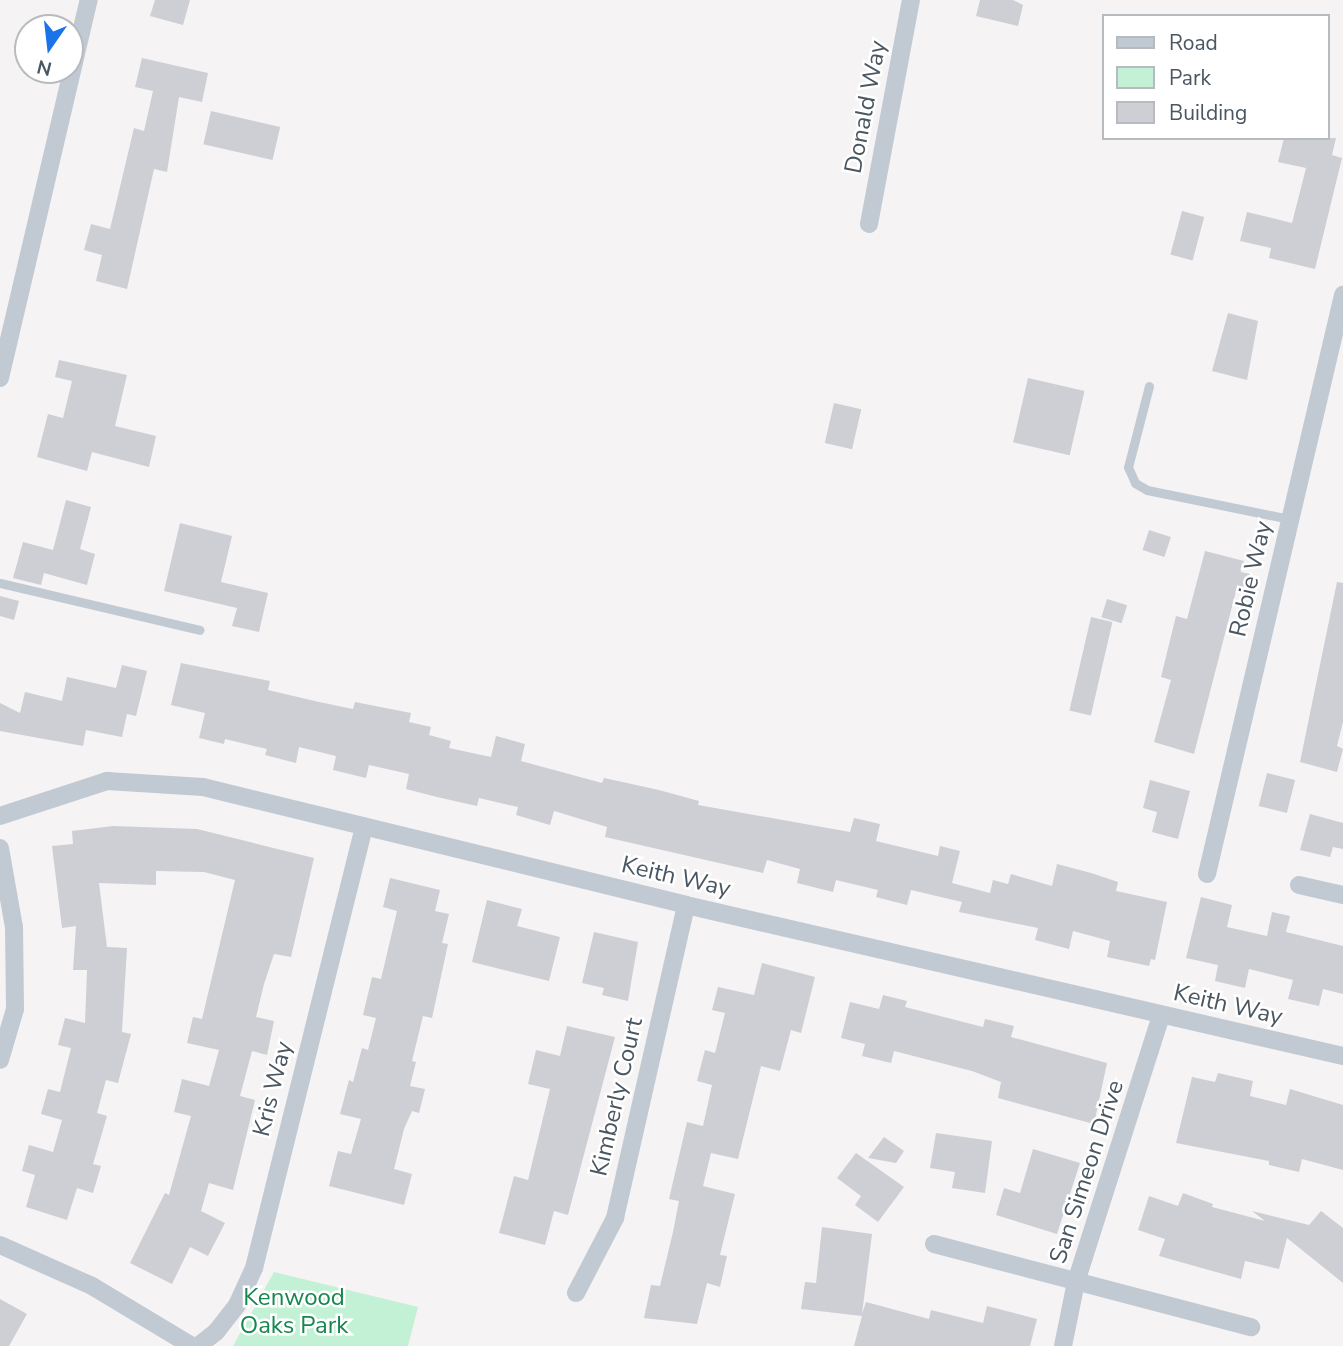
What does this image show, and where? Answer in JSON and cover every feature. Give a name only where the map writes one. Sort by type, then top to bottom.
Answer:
[{"type":"street","points":[[0,378],[89,0]]},
{"type":"street","name":"Donald Way","points":[[869,224],[911,0]]},
{"type":"street","name":"Robie Way","points":[[1207,874],[1343,295]]},
{"type":"street","name":"Keith Way","points":[[0,816],[107,781],[203,787],[686,905],[1343,1056]]},
{"type":"street","name":"Kris Way","points":[[198,1346],[216,1332],[237,1305],[254,1268],[364,826]]},
{"type":"street","points":[[0,848],[14,927],[15,1009],[0,1060]]},
{"type":"street","points":[[1299,885],[1343,895]]},
{"type":"street","name":"Kimberly Court","points":[[576,1293],[615,1218],[686,905]]},
{"type":"street","name":"San Simeon Drive","points":[[1063,1346],[1076,1282],[1161,1015]]},
{"type":"street","points":[[933,1244],[1251,1327]]},
{"type":"street","points":[[0,1245],[92,1286],[192,1346]]},
{"type":"lane","points":[[1149,386],[1128,467],[1135,482],[1147,490],[1290,519]]},
{"type":"lane","points":[[0,583],[200,629]]},
{"type":"green space","name":"Kenwood Oaks Park","points":[[274,1272],[418,1307],[408,1346],[233,1346]]},
{"type":"building","points":[[155,0],[190,0],[183,25],[150,16]]},
{"type":"building","points":[[980,0],[1013,0],[1023,5],[1018,26],[976,16]]},
{"type":"building","points":[[142,58],[208,73],[202,102],[179,97],[167,172],[154,169],[127,289],[96,281],[102,255],[84,250],[91,224],[110,229],[134,128],[144,131],[153,91],[135,87]]},
{"type":"building","points":[[211,111],[280,127],[273,160],[203,144]]},
{"type":"building","points":[[1336,138],[1332,155],[1342,158],[1315,269],[1269,258],[1271,248],[1240,241],[1247,212],[1292,223],[1306,168],[1278,162],[1284,140]]},
{"type":"building","points":[[1182,211],[1204,217],[1193,260],[1170,254]]},
{"type":"building","points":[[1228,313],[1258,321],[1247,380],[1212,371]]},
{"type":"building","points":[[59,360],[127,375],[115,426],[156,436],[149,467],[92,452],[87,471],[37,457],[48,414],[63,418],[72,381],[55,377]]},
{"type":"building","points":[[1028,378],[1085,391],[1070,455],[1013,442]]},
{"type":"building","points":[[834,403],[861,409],[852,449],[825,443]]},
{"type":"building","points":[[66,500],[91,507],[80,549],[95,554],[87,585],[44,573],[41,585],[13,578],[23,542],[53,550]]},
{"type":"building","points":[[180,523],[232,536],[221,582],[268,593],[259,632],[232,626],[237,608],[164,591]]},
{"type":"building","points":[[1149,530],[1171,537],[1164,557],[1143,550]]},
{"type":"building","points":[[1205,551],[1244,561],[1241,572],[1250,574],[1245,593],[1236,591],[1194,754],[1154,742],[1171,680],[1161,677],[1176,616],[1187,619]]},
{"type":"building","points":[[1337,582],[1343,583],[1343,722],[1337,746],[1343,749],[1337,772],[1300,762]]},
{"type":"building","points":[[0,596],[19,601],[14,620],[0,616]]},
{"type":"building","points":[[1107,599],[1127,605],[1122,623],[1101,617]]},
{"type":"building","points":[[1091,617],[1112,622],[1091,715],[1069,711]]},
{"type":"building","points":[[181,663],[270,681],[268,690],[319,702],[353,709],[355,702],[411,713],[409,722],[431,727],[429,735],[451,741],[449,748],[491,757],[496,736],[525,744],[521,761],[602,783],[604,778],[659,790],[699,801],[698,805],[850,832],[854,818],[880,824],[876,841],[938,856],[940,846],[960,851],[952,883],[990,893],[993,880],[1008,884],[1011,874],[1052,886],[1057,864],[1091,873],[1118,882],[1116,891],[1167,902],[1155,960],[1151,959],[1149,966],[1107,957],[1110,941],[1073,931],[1069,949],[1035,940],[1038,928],[959,912],[962,902],[911,890],[907,905],[876,897],[878,890],[836,880],[833,892],[797,883],[800,869],[767,860],[763,873],[605,837],[607,827],[554,811],[550,825],[516,815],[518,807],[479,798],[477,806],[437,797],[406,789],[409,774],[369,765],[366,778],[333,770],[336,756],[299,747],[296,763],[265,755],[267,749],[225,739],[224,744],[199,738],[205,713],[171,705]]},
{"type":"building","points":[[122,665],[147,671],[136,716],[127,714],[122,737],[86,730],[83,746],[0,731],[0,703],[20,713],[25,692],[62,701],[67,677],[116,688]]},
{"type":"building","points":[[1267,773],[1295,780],[1287,813],[1259,806]]},
{"type":"building","points":[[1150,780],[1190,791],[1178,839],[1152,832],[1157,812],[1143,808]]},
{"type":"building","points":[[1310,814],[1343,823],[1343,849],[1333,847],[1330,857],[1300,850]]},
{"type":"building","points":[[113,826],[197,829],[314,858],[291,957],[274,954],[264,984],[256,1017],[274,1021],[267,1055],[252,1051],[240,1096],[255,1100],[233,1190],[209,1183],[201,1211],[225,1223],[208,1256],[190,1247],[172,1284],[130,1263],[165,1193],[169,1195],[191,1116],[174,1112],[182,1079],[209,1086],[219,1050],[187,1043],[193,1017],[202,1019],[235,880],[204,872],[156,871],[156,885],[99,883],[107,947],[127,948],[122,1032],[131,1034],[118,1083],[106,1080],[97,1113],[107,1116],[93,1164],[101,1166],[93,1193],[77,1188],[67,1220],[26,1207],[35,1175],[22,1171],[29,1145],[53,1152],[62,1120],[41,1114],[48,1089],[60,1092],[71,1048],[58,1045],[65,1018],[85,1023],[87,970],[73,970],[76,926],[62,928],[52,846],[73,844],[72,831]]},
{"type":"building","points":[[390,878],[440,890],[435,911],[449,914],[442,943],[448,944],[432,1018],[423,1016],[412,1061],[416,1062],[410,1086],[425,1089],[419,1113],[412,1111],[404,1129],[394,1169],[412,1174],[404,1205],[329,1186],[338,1151],[351,1154],[361,1119],[340,1114],[349,1080],[353,1082],[362,1048],[368,1050],[376,1018],[363,1015],[372,977],[381,979],[397,911],[383,907]]},
{"type":"building","points":[[1201,897],[1232,905],[1227,927],[1267,936],[1272,912],[1290,916],[1286,932],[1343,946],[1343,994],[1323,989],[1319,1006],[1288,999],[1293,980],[1249,969],[1245,988],[1215,981],[1218,965],[1186,958]]},
{"type":"building","points":[[487,900],[522,909],[517,926],[560,937],[549,981],[472,962]]},
{"type":"building","points":[[594,932],[638,942],[628,1001],[602,995],[604,988],[582,983]]},
{"type":"building","points":[[762,963],[815,977],[801,1033],[791,1030],[780,1071],[761,1066],[738,1159],[711,1153],[703,1186],[735,1194],[720,1255],[727,1256],[720,1287],[707,1283],[697,1324],[644,1318],[651,1285],[660,1286],[673,1232],[679,1201],[669,1199],[687,1122],[703,1126],[712,1085],[697,1081],[705,1050],[715,1053],[725,1013],[712,1010],[718,987],[754,995]]},
{"type":"building","points":[[883,995],[907,1001],[905,1007],[983,1027],[985,1019],[1014,1026],[1011,1037],[1107,1063],[1094,1124],[998,1098],[1001,1082],[972,1071],[894,1051],[891,1063],[862,1056],[865,1044],[841,1038],[850,1002],[879,1009]]},
{"type":"building","points":[[567,1026],[615,1037],[568,1215],[554,1211],[545,1245],[499,1233],[514,1176],[528,1180],[550,1089],[528,1084],[536,1050],[560,1056]]},
{"type":"building","points":[[1218,1073],[1253,1081],[1250,1096],[1286,1105],[1290,1089],[1343,1105],[1343,1170],[1302,1159],[1299,1172],[1269,1165],[1269,1161],[1176,1143],[1192,1077],[1215,1082]]},
{"type":"building","points":[[936,1133],[992,1141],[985,1193],[952,1188],[955,1172],[930,1168]]},
{"type":"building","points":[[884,1137],[904,1151],[896,1163],[868,1158]]},
{"type":"building","points":[[1033,1149],[1080,1163],[1057,1234],[996,1215],[1004,1188],[1020,1193]]},
{"type":"building","points":[[856,1153],[904,1187],[878,1222],[855,1205],[861,1196],[837,1178]]},
{"type":"building","points":[[1183,1193],[1213,1204],[1212,1207],[1265,1221],[1252,1211],[1309,1225],[1321,1211],[1343,1228],[1343,1283],[1287,1238],[1279,1269],[1245,1261],[1241,1279],[1159,1256],[1165,1239],[1138,1230],[1149,1196],[1178,1206]]},
{"type":"building","points":[[822,1227],[872,1234],[862,1314],[866,1302],[929,1319],[931,1310],[983,1323],[987,1306],[1037,1319],[1030,1346],[854,1346],[862,1316],[801,1309],[805,1282],[816,1283]]},
{"type":"building","points":[[0,1299],[27,1314],[9,1346],[0,1346]]}]
